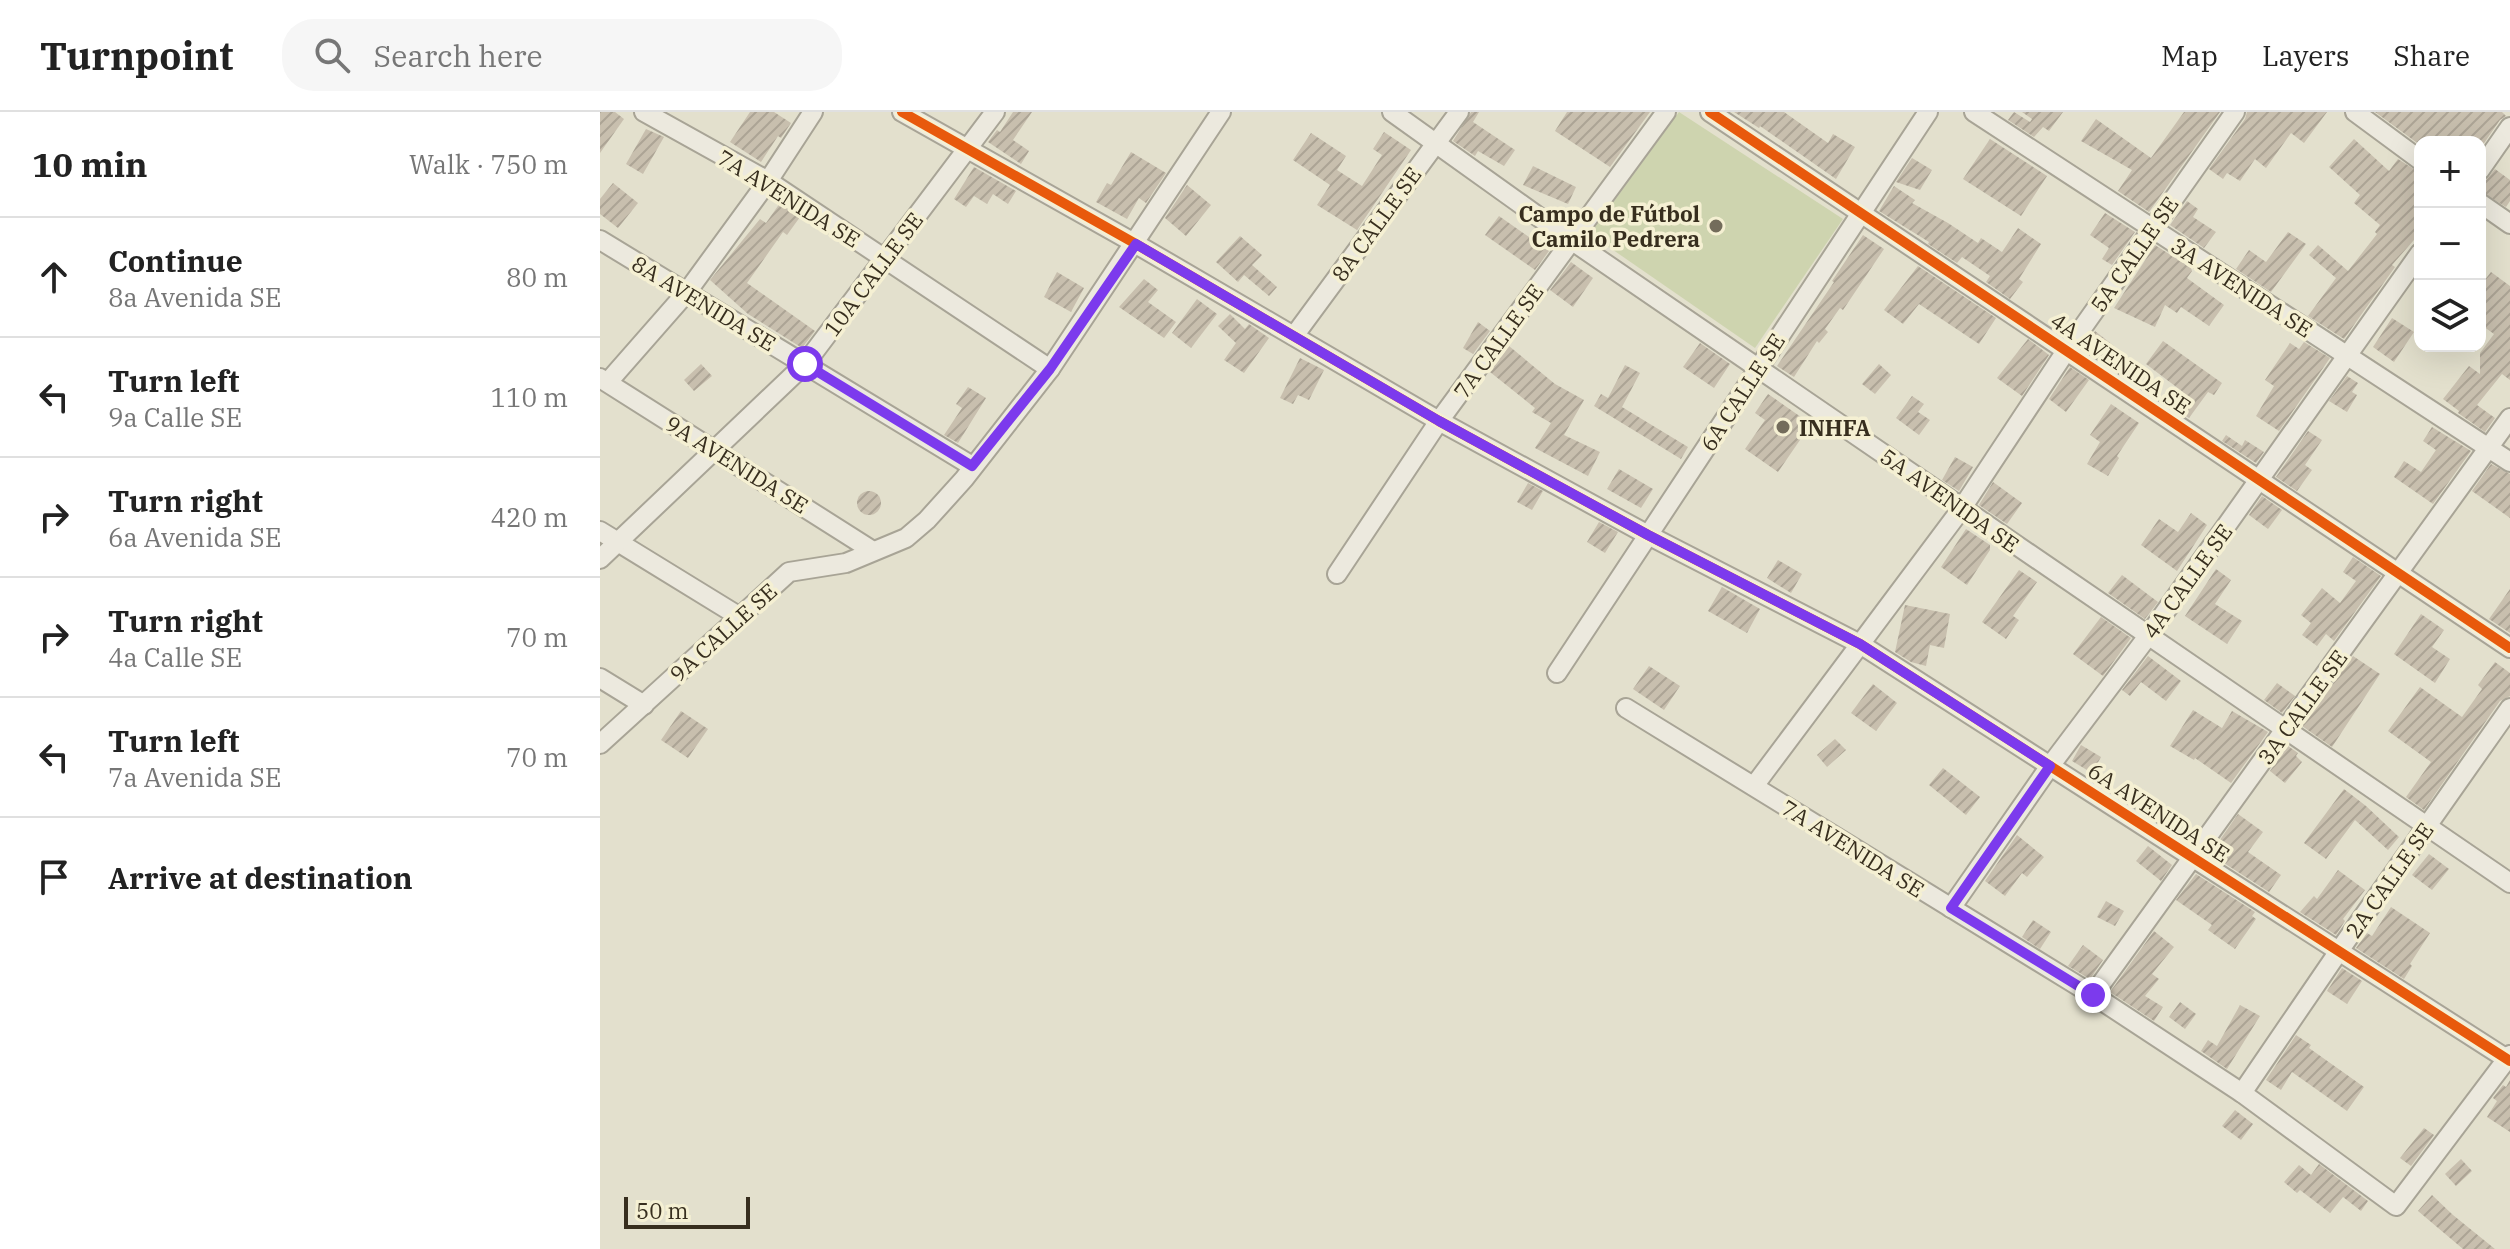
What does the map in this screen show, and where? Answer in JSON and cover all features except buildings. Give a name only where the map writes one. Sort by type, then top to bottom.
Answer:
[{"type":"street","name":"7A AVENIDA SE","points":[[644,112],[768,181],[1050,369]]},
{"type":"street","points":[[604,380],[687,292],[768,181],[813,112]]},
{"type":"street","name":"6A AVENIDA SE","points":[[902,112],[1439,421],[1648,535],[1860,644],[2509,1058]]},
{"type":"street","name":"10A CALLE SE","points":[[600,559],[805,364],[995,112]]},
{"type":"street","name":"9A CALLE SE","points":[[600,744],[789,572],[846,563],[906,538],[964,479],[1050,369],[1221,112]]},
{"type":"street","name":"5A AVENIDA SE","points":[[1392,112],[1571,240],[2510,883]]},
{"type":"street","name":"8A CALLE SE","points":[[1294,336],[1459,112]]},
{"type":"street","name":"7A CALLE SE","points":[[1337,574],[1439,421],[1666,112]]},
{"type":"street","name":"4A AVENIDA SE","points":[[1710,112],[2510,648]]},
{"type":"street","name":"6A CALLE SE","points":[[1557,673],[1928,112]]},
{"type":"street","name":"3A AVENIDA SE","points":[[1974,112],[2510,462]]},
{"type":"street","name":"5A CALLE SE","points":[[1754,786],[1962,508],[2066,351],[2235,112]]},
{"type":"street","points":[[2355,112],[2414,156]]},
{"type":"street","points":[[2486,161],[2510,127]]},
{"type":"street","points":[[2486,207],[2510,224]]},
{"type":"street","name":"8A AVENIDA SE","points":[[600,240],[972,466]]},
{"type":"street","name":"4A CALLE SE","points":[[1951,908],[2414,261]]},
{"type":"street","name":"9A AVENIDA SE","points":[[604,380],[873,551]]},
{"type":"street","name":"3A CALLE SE","points":[[2093,995],[2510,418]]},
{"type":"street","points":[[600,531],[740,617]]},
{"type":"street","points":[[600,678],[644,705]]},
{"type":"street","name":"7A AVENIDA SE","points":[[1626,708],[2093,995],[2242,1093],[2396,1206],[2509,1058]]},
{"type":"street","name":"2A CALLE SE","points":[[2242,1093],[2510,708]]},
{"type":"green space","name":"Campo de Fútbol Camilo Pedrera","points":[[1679,112],[1843,219],[1755,348],[1590,234]]},
{"type":"cycle path","points":[[902,112],[1439,421],[1648,535],[1860,644],[2510,1061]]},
{"type":"cycle path","points":[[1710,112],[2510,648]]},
{"type":"place","name":"Campo de Fútbol Camilo Pedrera","points":[[1716,226]]},
{"type":"place","name":"INHFA","points":[[1783,427]]},
{"type":"route","points":[[805,364],[972,466],[1050,369],[1136,244],[1439,421],[1648,535],[1860,644],[2050,766],[1951,908],[2093,995]]}]
